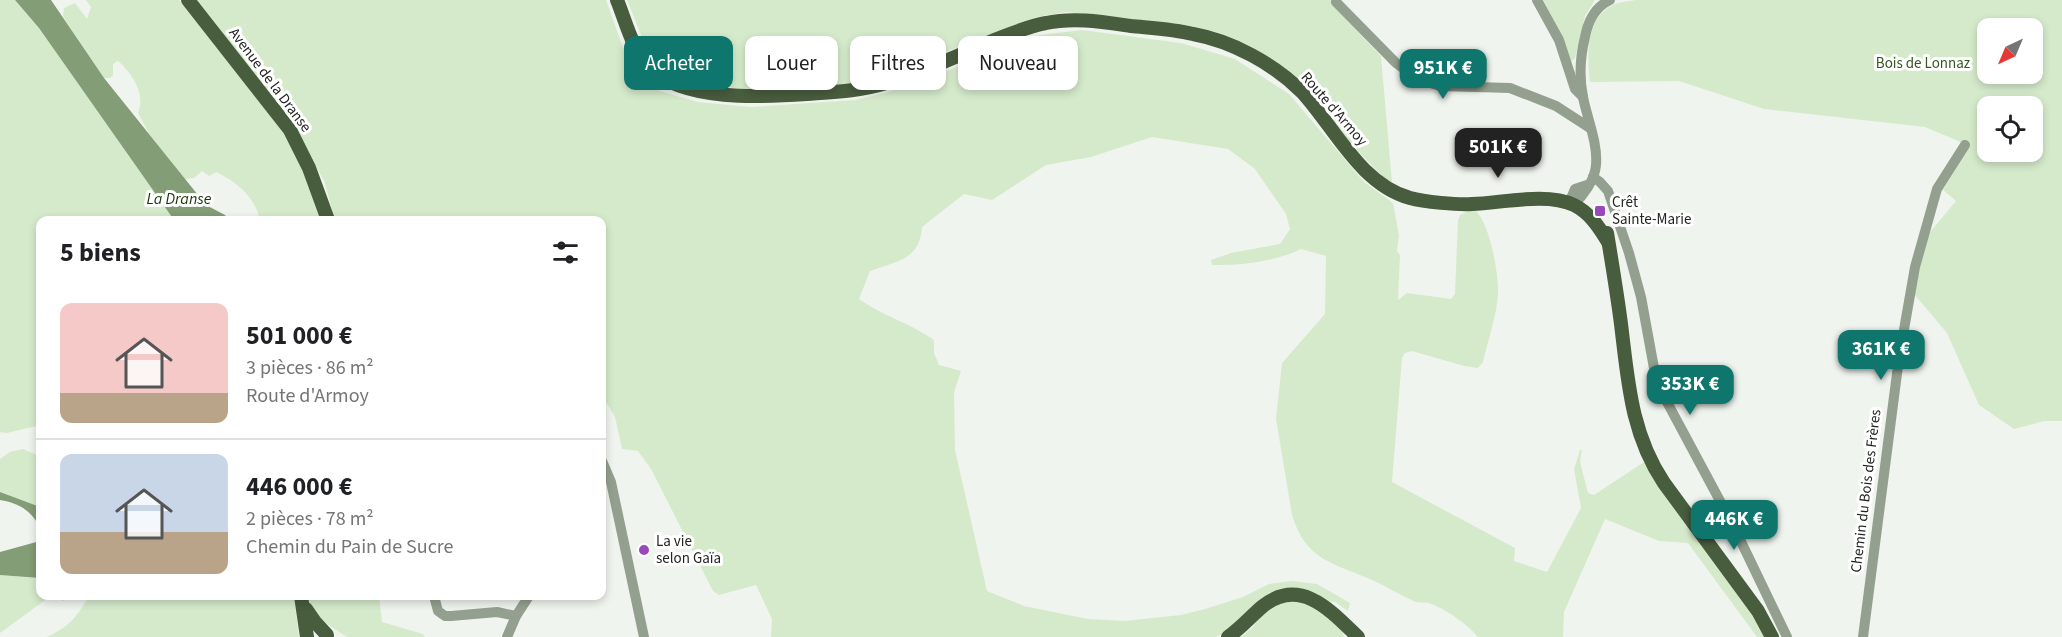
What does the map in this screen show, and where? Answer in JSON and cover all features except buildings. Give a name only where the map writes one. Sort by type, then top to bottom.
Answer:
[{"type":"main road","name":"Avenue de la Dranse","points":[[188,0],[290,130],[309,168],[327,216]]},
{"type":"main road","name":"Route d'Armoy","points":[[617,0],[642,59],[654,72],[684,86],[747,97],[872,87],[1023,29],[1055,21],[1092,21],[1205,36],[1248,54],[1291,82],[1318,111],[1362,166],[1377,181],[1395,192],[1411,198],[1438,201],[1457,197],[1544,191],[1573,201]]},
{"type":"main road","points":[[1573,201],[1591,208],[1605,225],[1616,280],[1633,410],[1645,451],[1664,483],[1758,611],[1772,637]]},
{"type":"main road","points":[[1228,637],[1268,602],[1294,595],[1307,597],[1320,603],[1358,637]]},
{"type":"main road","points":[[302,601],[325,636]]},
{"type":"main road","points":[[302,601],[307,637]]},
{"type":"street","points":[[1538,0],[1559,40],[1575,89],[1583,98]]},
{"type":"street","points":[[1573,201],[1590,181],[1596,160],[1583,98],[1581,69],[1585,33],[1596,10],[1610,0]]},
{"type":"street","points":[[1336,2],[1396,63],[1418,79],[1440,86],[1510,88],[1556,106],[1590,128]]},
{"type":"street","name":"Chemin du Bois des Frères","points":[[1863,637],[1899,358],[1915,267],[1937,189],[1965,145]]},
{"type":"street","points":[[1590,181],[1604,184],[1611,195],[1641,297],[1660,390],[1731,520],[1787,637]]},
{"type":"street","points":[[606,484],[644,637]]},
{"type":"street","points":[[435,600],[438,612],[445,616],[497,612],[516,616]]},
{"type":"street","points":[[507,637],[526,600]]},
{"type":"green space","points":[[0,0],[15,0],[39,28],[171,216],[36,216],[36,426],[7,433],[0,432]]},
{"type":"green space","points":[[86,0],[179,0],[239,71],[280,128],[301,165],[320,216],[259,216],[254,204],[244,191],[216,172],[209,176],[202,171],[194,178],[185,179],[150,135],[138,113],[139,91],[128,72],[118,61],[113,64],[113,75],[110,78],[104,78],[63,16],[64,8],[75,3],[87,19],[91,7]]},
{"type":"green space","points":[[194,0],[606,0],[624,50],[624,90],[656,90],[698,102],[752,107],[855,100],[894,90],[946,90],[946,71],[958,66],[958,90],[1078,90],[1078,36],[1033,36],[1082,30],[1181,43],[1235,59],[1289,94],[1364,182],[1393,203],[1399,235],[1398,300],[1407,293],[1451,299],[1455,294],[1460,215],[1473,209],[1484,223],[1495,261],[1498,293],[1483,362],[1478,368],[1412,351],[1405,353],[1402,358],[1392,482],[1515,548],[1514,561],[1547,572],[1581,508],[1574,469],[1580,450],[1582,450],[1580,462],[1588,493],[1594,495],[1644,462],[1757,618],[1768,637],[1757,637],[1688,543],[1659,541],[1605,519],[1564,612],[1563,637],[1478,637],[1462,622],[1442,609],[1429,603],[1410,600],[1379,583],[1335,565],[1314,552],[1305,543],[1292,515],[1276,419],[1282,363],[1325,314],[1326,256],[1301,249],[1281,257],[1257,262],[1212,265],[1211,260],[1231,253],[1280,244],[1290,229],[1286,214],[1255,169],[1228,149],[1152,137],[1091,157],[1046,165],[992,200],[964,194],[922,227],[917,246],[912,253],[898,261],[870,271],[859,299],[934,340],[934,353],[939,365],[961,371],[954,392],[955,450],[987,591],[1024,606],[1088,619],[1125,621],[1181,615],[1243,597],[1269,584],[1291,581],[1317,584],[1350,603],[1348,611],[1335,602],[1323,601],[1303,591],[1216,637],[771,637],[772,619],[756,585],[719,595],[713,591],[651,469],[638,451],[622,449],[615,417],[606,402],[606,216],[334,216],[324,180],[279,107]]},
{"type":"green space","points":[[627,0],[1333,0],[1336,9],[1381,56],[1392,183],[1355,148],[1302,85],[1270,59],[1224,35],[1186,25],[1066,12],[1037,17],[987,36],[958,36],[958,47],[946,52],[946,36],[850,36],[850,84],[838,85],[838,36],[745,36],[745,89],[733,88],[733,36],[642,36]]},
{"type":"green space","points":[[1543,0],[1595,0],[1585,16],[1575,58],[1571,62],[1562,35]]},
{"type":"green space","name":"Bois de Lonnaz","points":[[1635,0],[2062,0],[2062,421],[2044,421],[2014,429],[1979,405],[1947,333],[1914,294],[1926,237],[1956,201],[1943,190],[1970,146],[1925,127],[1764,109],[1679,81],[1590,82],[1588,62],[1595,22],[1601,14],[1618,3]]},
{"type":"green space","points":[[23,449],[36,455],[36,506],[0,492],[0,459],[10,452]]},
{"type":"green space","points":[[0,575],[36,578],[36,600],[45,600],[0,633]]},
{"type":"green space","points":[[86,600],[294,600],[299,637],[47,637],[72,621]]},
{"type":"green space","points":[[308,600],[379,600],[382,622],[423,634],[425,637],[347,637],[321,620]]},
{"type":"green space","points":[[1293,600],[1312,605],[1341,627],[1344,637],[1241,637],[1253,627],[1258,617],[1274,605]]},
{"type":"water","name":"La Dranse","points":[[15,0],[51,0],[104,78],[206,205],[226,216],[171,216],[39,28]]},
{"type":"water","points":[[0,492],[36,506],[36,522],[23,508],[0,500]]},
{"type":"water","points":[[36,542],[36,578],[0,575],[0,552]]},
{"type":"place","name":"Crêt Sainte-Marie","points":[[1600,211]]},
{"type":"place","name":"La vie selon Gaïa","points":[[644,550]]}]
